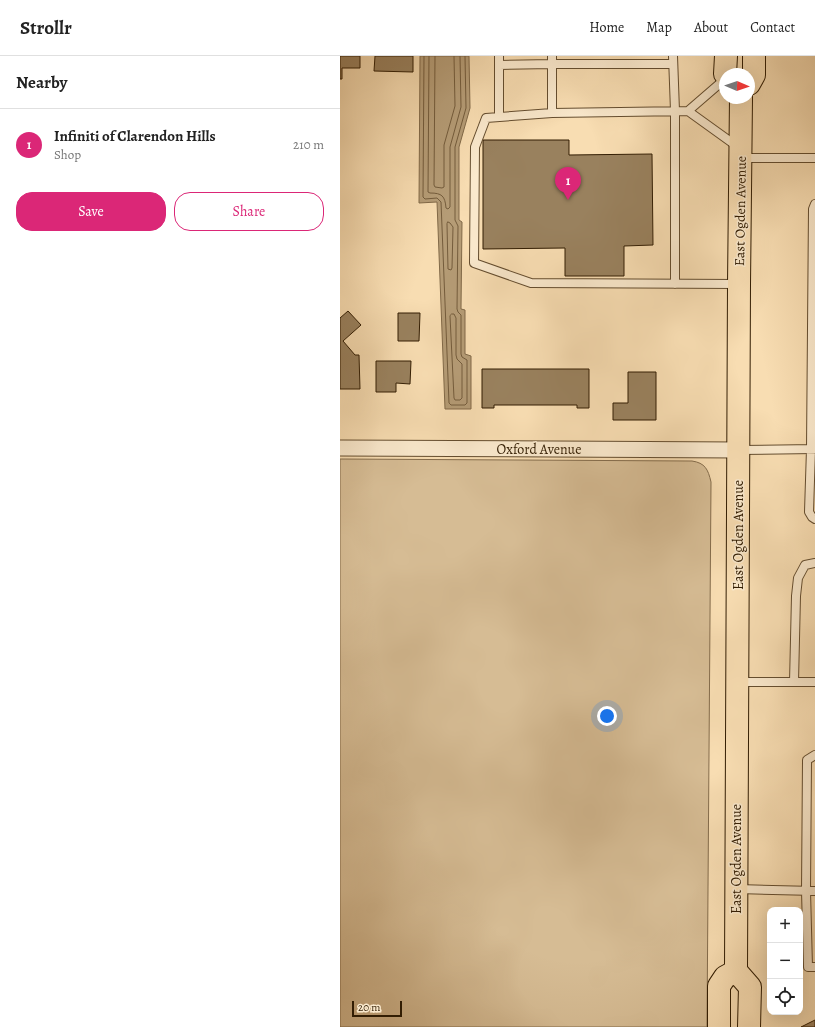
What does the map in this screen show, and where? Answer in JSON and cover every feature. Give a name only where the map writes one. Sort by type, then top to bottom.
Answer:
[{"type":"main road","points":[[725,68],[726,56]]},
{"type":"main road","points":[[754,56],[754,68]]},
{"type":"main road","name":"East Ogden Avenue","points":[[736,972],[741,104]]},
{"type":"main road","points":[[719,1027],[720,986],[725,977],[736,972],[750,987],[749,1027]]},
{"type":"street","name":"Oxford Avenue","points":[[340,448],[738,450]]},
{"type":"lane","points":[[498,117],[499,56]]},
{"type":"lane","points":[[499,65],[552,60],[673,60],[675,111],[675,284]]},
{"type":"lane","points":[[552,60],[552,113]]},
{"type":"lane","points":[[688,111],[719,85]]},
{"type":"lane","points":[[739,284],[531,283],[474,264],[476,147],[486,118],[552,113],[688,111],[740,153],[815,158]]},
{"type":"lane","points":[[815,204],[813,209],[813,449],[809,512],[812,517],[815,518]]},
{"type":"lane","points":[[738,450],[813,449]]},
{"type":"lane","points":[[794,682],[798,578],[805,565],[815,563]]},
{"type":"lane","points":[[738,682],[815,682]]},
{"type":"lane","points":[[815,755],[807,760],[811,891],[808,967],[815,967]]},
{"type":"lane","points":[[736,889],[811,891]]},
{"type":"shaded area","points":[[340,459],[692,461],[700,463],[707,470],[711,482],[707,1027],[340,1027]]},
{"type":"water","points":[[420,56],[469,56],[470,108],[459,147],[459,220],[462,222],[461,309],[465,310],[465,354],[471,356],[471,409],[445,409],[437,202],[419,203]]},
{"type":"building","points":[[340,56],[360,56],[360,68],[342,68],[342,79],[340,79]]},
{"type":"building","points":[[375,56],[413,56],[413,72],[374,71]]},
{"type":"building","points":[[483,140],[569,140],[569,155],[652,154],[653,245],[624,246],[624,276],[565,276],[565,248],[483,249]]},
{"type":"building","points":[[348,311],[361,325],[343,341],[355,355],[359,355],[360,389],[340,389],[340,318]]},
{"type":"building","points":[[398,313],[420,313],[419,341],[398,341]]},
{"type":"building","points":[[376,361],[411,361],[410,384],[396,383],[396,392],[376,392]]},
{"type":"building","points":[[482,369],[589,369],[589,408],[577,408],[577,405],[494,405],[494,408],[482,408]]},
{"type":"building","points":[[628,372],[656,372],[656,420],[613,420],[613,403],[628,403]]},
{"type":"building","points":[[815,1020],[815,1027],[801,1027]]},
{"type":"place","name":"Infiniti of Clarendon Hills","points":[[568,200]]}]
